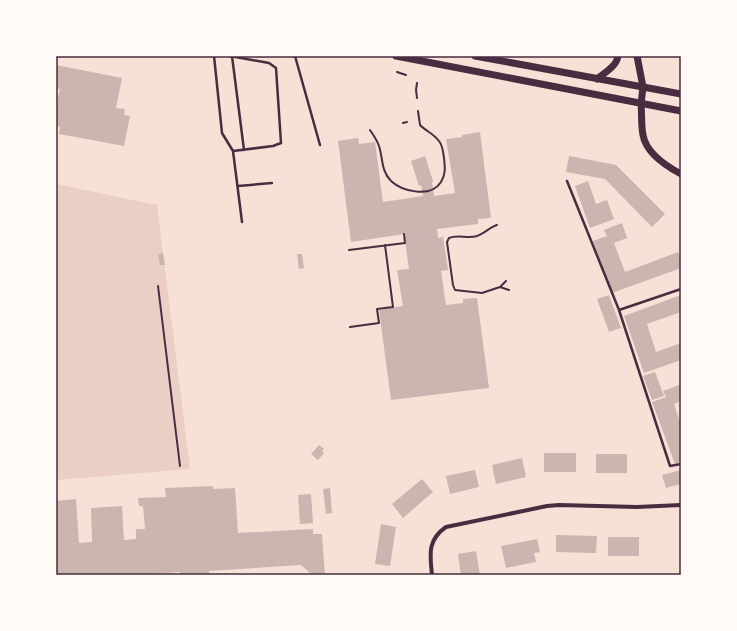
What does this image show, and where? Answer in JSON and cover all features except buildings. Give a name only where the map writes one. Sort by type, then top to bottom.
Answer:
[{"type":"main road","points":[[396,56],[617,97],[641,104],[681,110]]},
{"type":"main road","points":[[475,56],[681,94]]},
{"type":"main road","points":[[597,79],[609,70],[618,59],[618,56]]},
{"type":"main road","points":[[637,56],[643,87],[641,104],[643,134],[646,145],[653,154],[681,174]]},
{"type":"street","points":[[432,575],[430,557],[431,547],[434,538],[446,527],[547,506],[652,507],[681,505]]},
{"type":"lane","points":[[214,56],[222,133],[233,151],[242,222]]},
{"type":"lane","points":[[233,151],[244,150],[273,146],[281,143],[276,68],[269,63],[231,56],[244,150]]},
{"type":"lane","points":[[295,56],[320,145]]},
{"type":"lane","points":[[567,182],[618,310],[670,466],[681,464]]},
{"type":"lane","points":[[238,186],[272,183]]},
{"type":"lane","points":[[618,310],[681,289]]},
{"type":"path","points":[[397,72],[406,74]]},
{"type":"path","points":[[417,83],[417,98]]},
{"type":"path","points":[[370,130],[378,142],[384,167],[390,180],[400,188],[408,190],[430,190],[439,185],[444,176],[445,166],[443,150],[436,137],[420,125],[418,111]]},
{"type":"path","points":[[403,123],[407,122]]},
{"type":"path","points":[[497,225],[478,236],[470,238],[463,236],[449,238],[447,242],[453,285],[455,290],[462,292],[482,293],[500,288],[509,290]]},
{"type":"path","points":[[349,250],[405,243],[404,234]]},
{"type":"path","points":[[350,327],[379,322],[377,309],[393,307],[385,245]]},
{"type":"path","points":[[500,288],[506,281]]},
{"type":"path","points":[[158,286],[180,466]]},
{"type":"shaded area","points":[[56,184],[157,205],[190,469],[56,480]]}]
